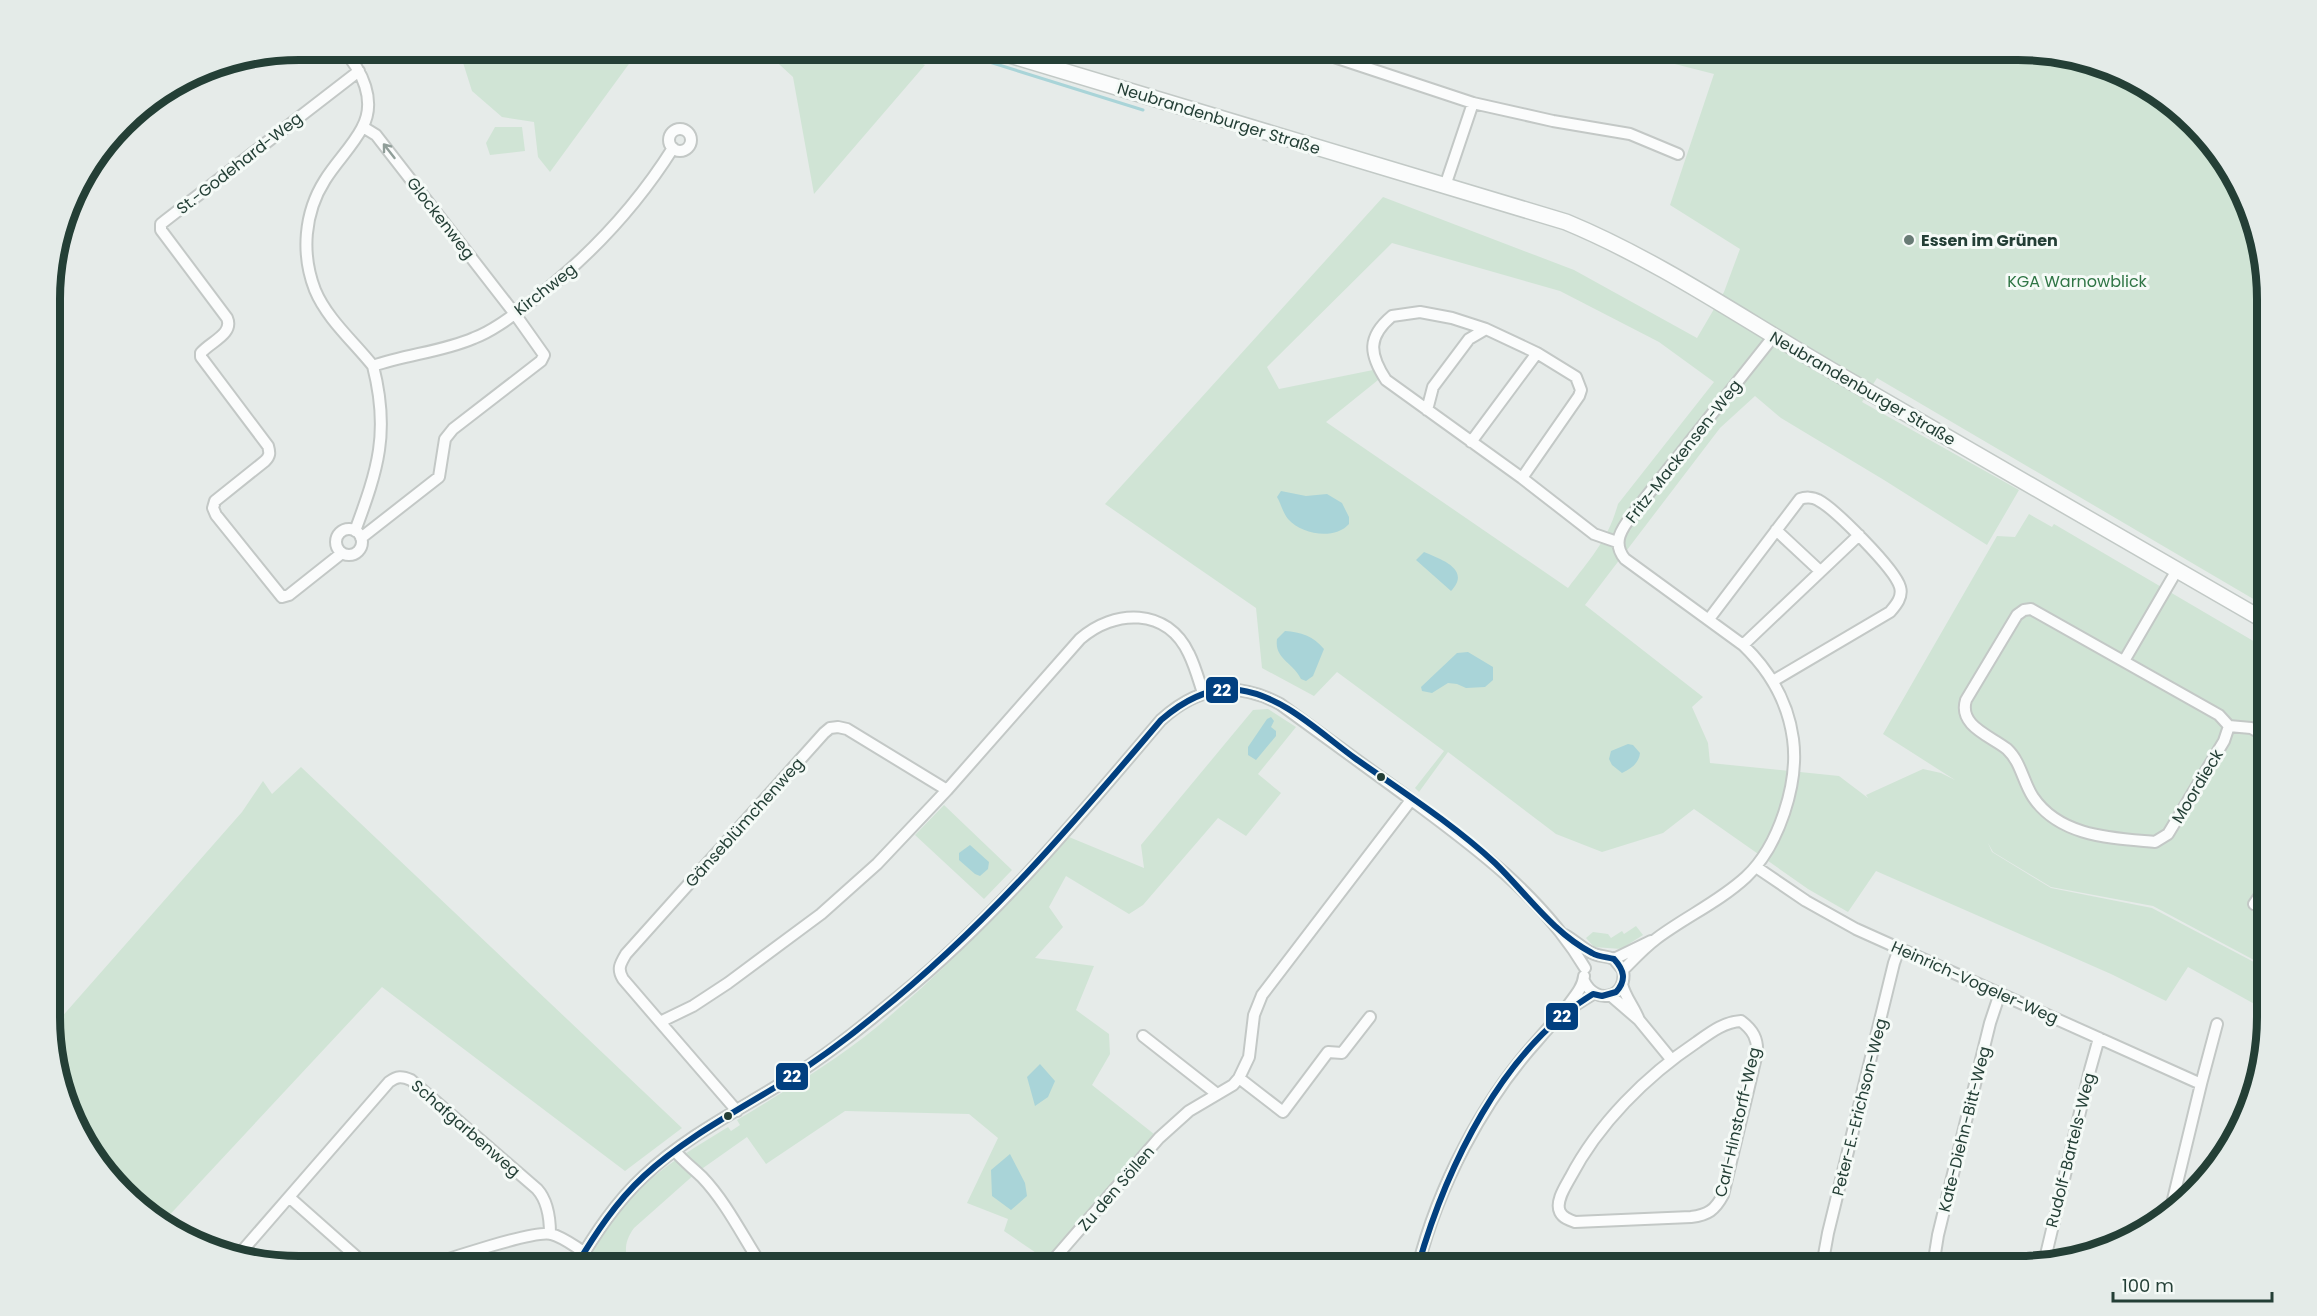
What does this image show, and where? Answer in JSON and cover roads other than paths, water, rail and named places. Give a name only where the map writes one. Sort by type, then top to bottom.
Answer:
[{"type":"main road","name":"Neubrandenburger Straße","points":[[1026,60],[1566,222],[1609,240],[1665,270],[1773,337],[2257,616]]},
{"type":"street","points":[[351,60],[359,70],[365,84],[368,99],[367,116],[363,128],[324,181],[312,206],[306,249],[316,291],[326,310],[374,366],[379,390],[381,444],[358,534],[361,548],[350,555],[342,553],[337,544],[339,535],[346,530],[358,534]]},
{"type":"street","points":[[1343,60],[1473,103],[1553,121],[1630,134],[1678,154]]},
{"type":"street","name":"St.-Godehard-Weg","points":[[342,553],[289,595],[282,597],[216,515],[213,508],[215,501],[265,461],[270,452],[268,446],[201,357],[204,348],[228,330],[230,322],[164,235],[161,224],[359,70]]},
{"type":"street","points":[[1445,186],[1473,103]]},
{"type":"street","name":"Glockenweg","points":[[363,128],[376,135],[515,314]]},
{"type":"street","name":"Kirchweg","points":[[374,366],[394,358],[460,344],[477,338],[515,314],[576,266],[633,207],[673,148]]},
{"type":"street","points":[[1522,478],[1580,396],[1581,390],[1576,377],[1537,353],[1486,329],[1452,318],[1420,312],[1392,315],[1383,323],[1373,343],[1372,354],[1378,369],[1386,380],[1522,478],[1594,534],[1617,542]]},
{"type":"street","points":[[358,534],[439,477],[445,439],[453,429],[541,361],[544,355],[543,350],[515,314]]},
{"type":"street","points":[[1427,410],[1433,387],[1469,339],[1486,329]]},
{"type":"street","name":"Fritz-Mackensen-Weg","points":[[1614,959],[1654,940],[1732,888],[1756,867],[1778,828],[1792,779],[1793,740],[1784,703],[1759,660],[1709,619],[1625,559],[1618,551],[1617,542],[1638,507],[1773,337]]},
{"type":"street","points":[[1471,442],[1537,353]]},
{"type":"street","points":[[1709,619],[1797,502],[1805,497],[1818,499],[1858,535],[1880,557],[1895,578],[1901,596],[1897,604],[1890,612],[1773,681]]},
{"type":"street","points":[[1776,530],[1820,571]]},
{"type":"street","points":[[1743,645],[1858,535]]},
{"type":"street","points":[[2124,661],[2177,570]]},
{"type":"street","name":"Moordieck","points":[[2026,609],[2036,610],[2219,715],[2229,726],[2224,741],[2168,834],[2155,842],[2093,836],[2069,827],[2051,816],[2032,795],[2016,759],[1968,721],[1964,711],[1966,700],[2017,615],[2026,609]]},
{"type":"street","points":[[660,1022],[693,1006],[728,983],[821,914],[877,864],[947,790],[1091,629],[1106,621],[1121,617],[1137,617],[1162,624],[1173,633],[1189,654],[1203,693]]},
{"type":"street","points":[[582,1256],[626,1195],[644,1176],[675,1151],[829,1052],[914,984],[981,920],[1044,854],[1161,720],[1181,703],[1203,693],[1238,690],[1266,697],[1280,704],[1482,852],[1564,935],[1585,968]]},
{"type":"street","points":[[2229,726],[2251,728],[2257,731]]},
{"type":"street","name":"Gänseblümchenweg","points":[[737,1111],[623,980],[619,972],[620,964],[626,954],[830,728],[847,729],[947,790]]},
{"type":"street","points":[[1370,1017],[1342,1053],[1328,1052],[1284,1112],[1239,1078],[1249,1057],[1254,1015],[1262,995],[1412,800]]},
{"type":"street","name":"Heinrich-Vogeler-Weg","points":[[1756,867],[1830,915],[1899,949],[2201,1084]]},
{"type":"street","points":[[2254,904],[2257,900]]},
{"type":"street","points":[[1564,935],[1599,957],[1614,959],[1623,970],[1624,992],[1634,1006],[1639,1020]]},
{"type":"street","name":"Fritz-Mackensen-Weg","points":[[1623,970],[1654,940]]},
{"type":"street","name":"Peter-E.-Erichson-Weg","points":[[1824,1256],[1899,949]]},
{"type":"street","points":[[1421,1256],[1440,1199],[1488,1107],[1524,1056],[1562,1014],[1584,981],[1585,968],[1588,963],[1599,957]]},
{"type":"street","points":[[1584,981],[1593,994],[1598,996],[1610,995],[1622,984]]},
{"type":"street","name":"Kate-Diehn-Bitt-Weg","points":[[1935,1256],[1990,1023],[2000,993]]},
{"type":"street","points":[[1562,1014],[1593,994]]},
{"type":"street","points":[[1610,995],[1639,1020],[1671,1059]]},
{"type":"street","name":"Carl-Hinstorff-Weg","points":[[1733,1022],[1741,1022],[1749,1027],[1758,1044],[1723,1195],[1718,1204],[1705,1216],[1575,1222],[1565,1218],[1560,1212],[1559,1204],[1578,1162],[1609,1121],[1671,1059],[1709,1033],[1733,1022]]},
{"type":"street","points":[[2173,1199],[2217,1024]]},
{"type":"street","points":[[1143,1036],[1217,1094]]},
{"type":"street","name":"Rudolf-Bartels-Weg","points":[[2046,1254],[2099,1038]]},
{"type":"street","name":"Schafgarbenweg","points":[[244,1249],[389,1082],[404,1076],[537,1189],[545,1201],[550,1219],[550,1234]]},
{"type":"street","name":"Zu den Söllen","points":[[1057,1256],[1159,1138],[1189,1111],[1239,1078]]},
{"type":"street","points":[[675,1151],[702,1177],[755,1256]]},
{"type":"street","points":[[289,1197],[356,1256]]},
{"type":"street","points":[[460,1256],[550,1234],[584,1252]]},
{"type":"water","points":[[1281,491],[1306,496],[1327,494],[1342,503],[1349,517],[1349,524],[1343,529],[1327,534],[1301,529],[1285,514],[1277,497]]},
{"type":"water","points":[[1424,552],[1445,562],[1456,571],[1457,583],[1451,591],[1416,560]]},
{"type":"water","points":[[1285,631],[1306,636],[1316,641],[1324,649],[1313,676],[1306,681],[1301,679],[1278,651],[1277,639]]},
{"type":"water","points":[[1468,652],[1493,667],[1493,680],[1485,687],[1466,688],[1448,683],[1432,693],[1422,691],[1421,687],[1457,653]]},
{"type":"water","points":[[1271,717],[1274,721],[1271,727],[1276,731],[1276,736],[1256,760],[1248,755],[1248,747],[1267,719]]},
{"type":"water","points":[[1628,744],[1633,745],[1640,753],[1634,765],[1622,773],[1612,765],[1609,759],[1611,751]]},
{"type":"water","points":[[970,845],[989,862],[988,869],[980,876],[959,860],[959,853]]},
{"type":"water","points":[[1040,1064],[1055,1081],[1048,1097],[1035,1106],[1027,1077]]},
{"type":"water","points":[[1010,1154],[1025,1183],[1027,1196],[1011,1210],[992,1196],[991,1170]]},
{"type":"waterway","points":[[983,60],[1143,110]]},
{"type":"place","name":"Essen im Grünen","points":[[1909,240]]},
{"type":"park label","name":"KGA Warnowblick","points":[[2077,281]]}]
